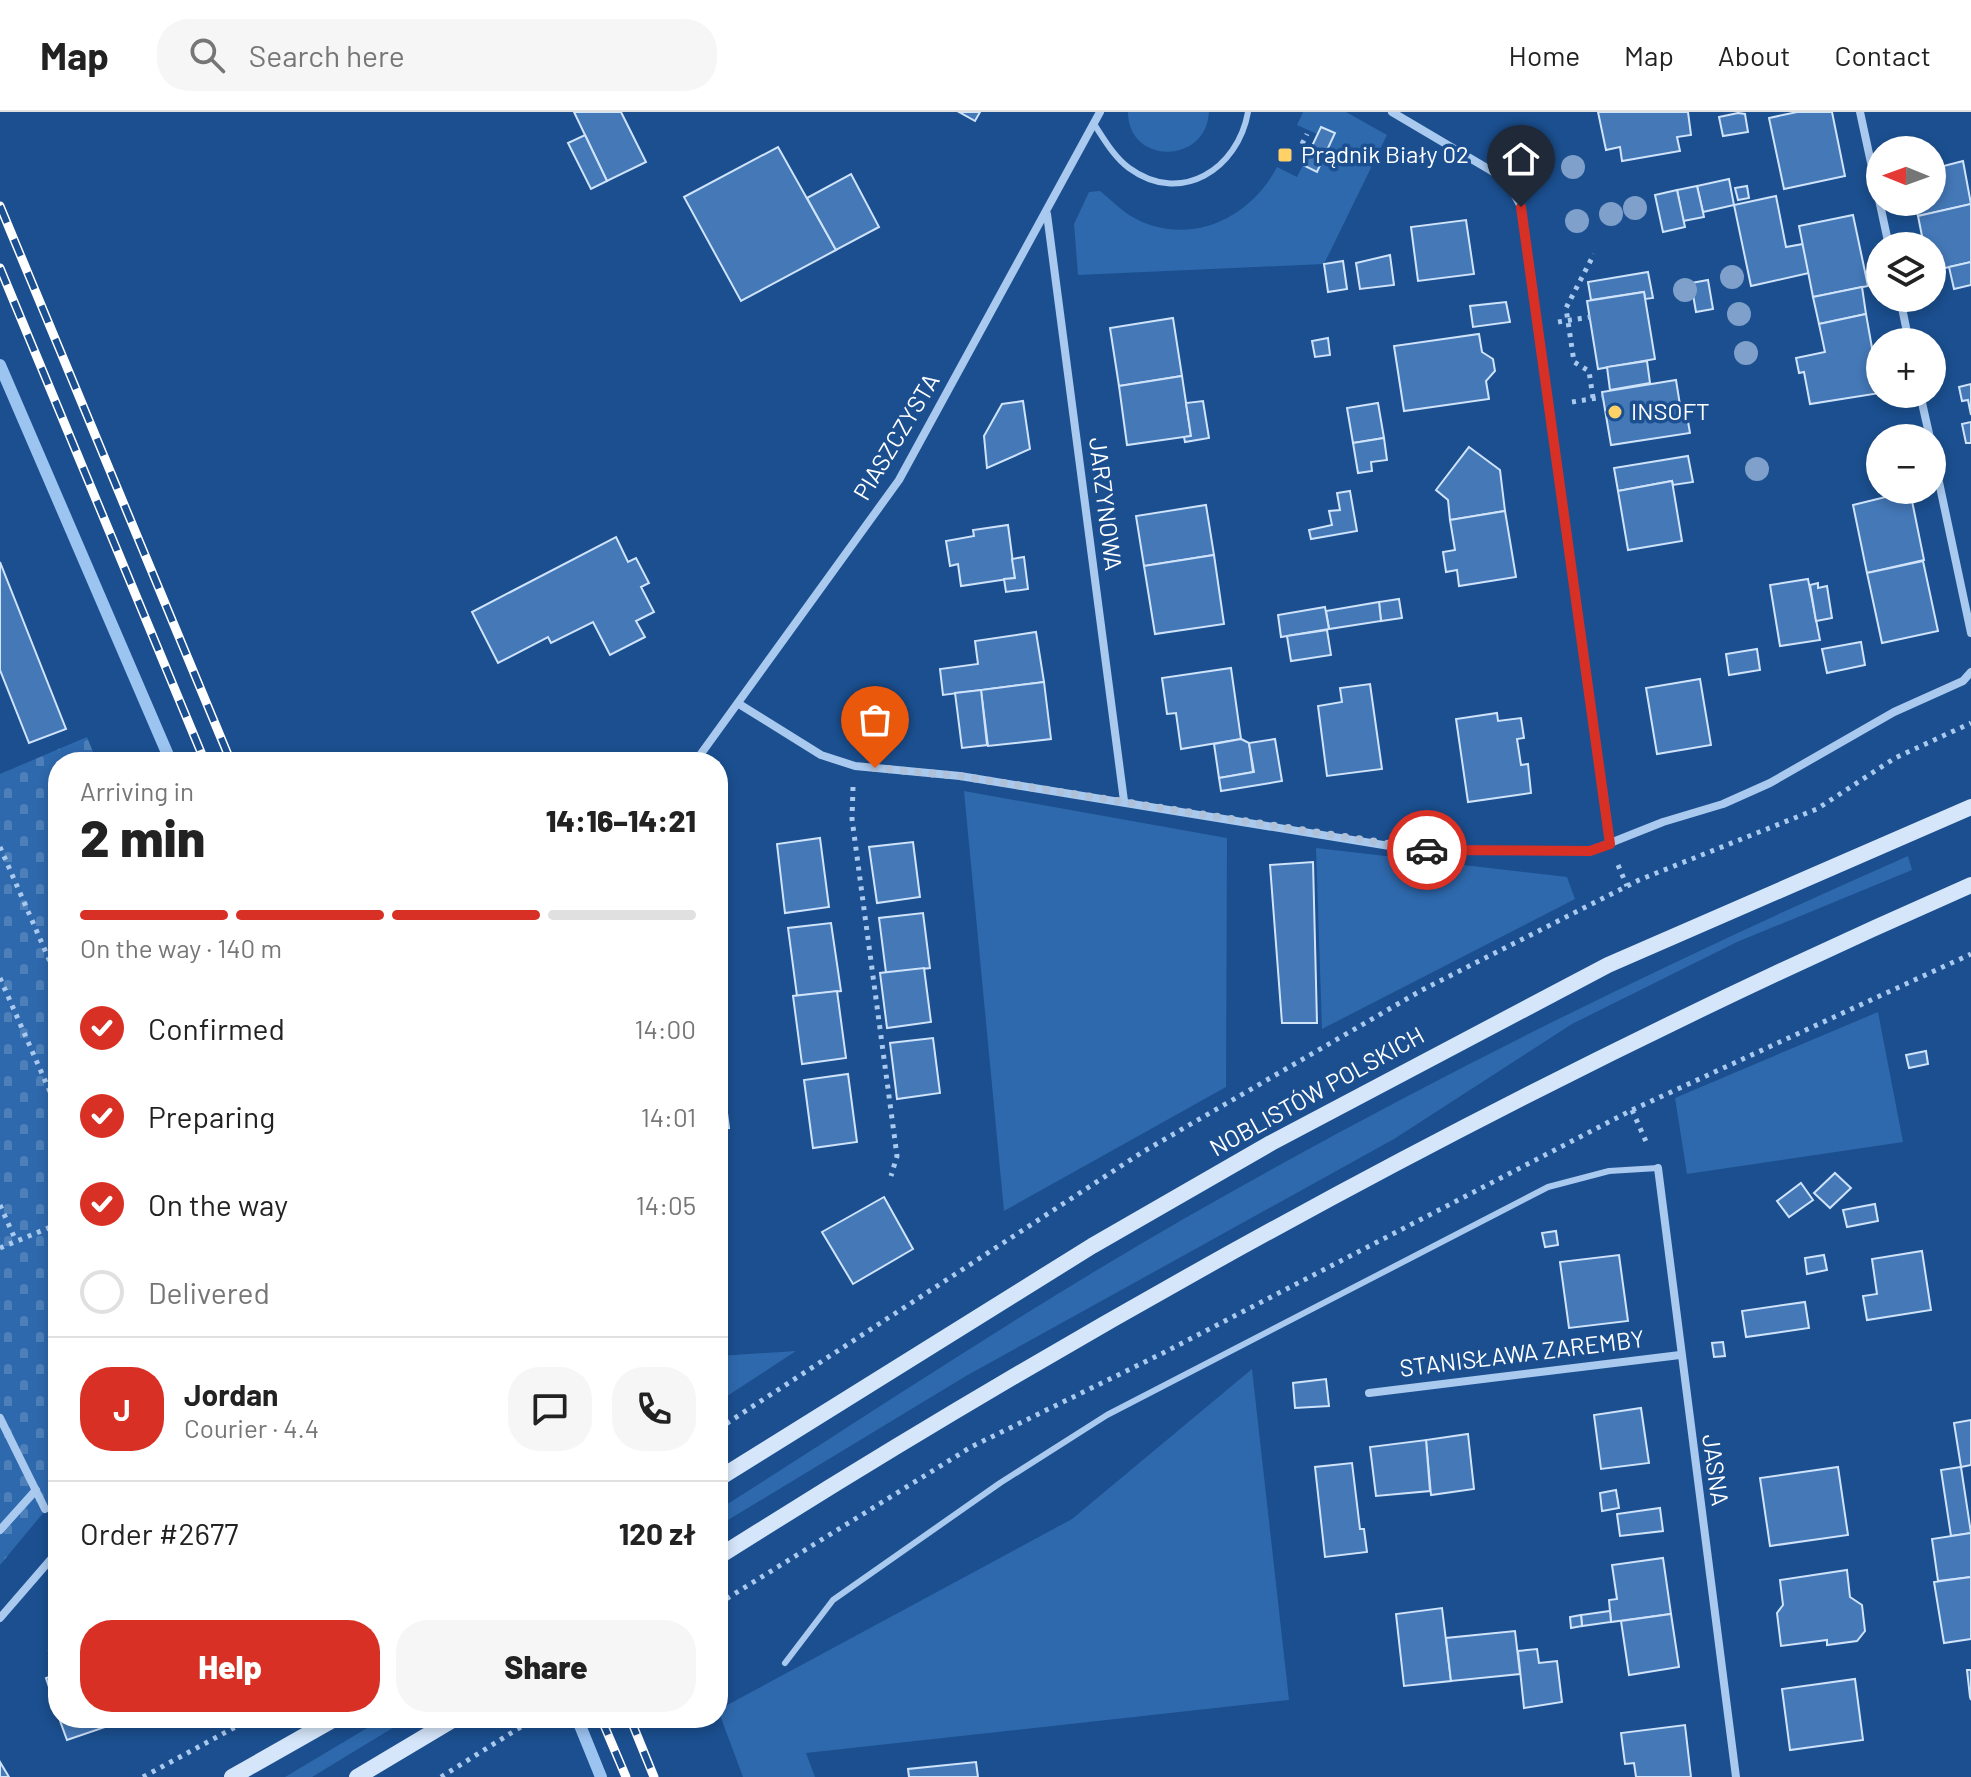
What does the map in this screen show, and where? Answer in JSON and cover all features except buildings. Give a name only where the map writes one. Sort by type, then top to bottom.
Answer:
[{"type":"main road","name":"NOBLISTÓW POLSKICH","points":[[728,1473],[1092,1246],[1284,1136],[1608,965],[1971,807]]},
{"type":"main road","points":[[728,1551],[943,1416],[1131,1309],[1451,1136],[1638,1038],[1823,949],[1971,885]]},
{"type":"main road","points":[[232,1777],[318,1728]]},
{"type":"main road","points":[[357,1777],[439,1728]]},
{"type":"street","name":"PIASZCZYSTA","points":[[703,752],[899,480],[1100,112]]},
{"type":"street","points":[[1392,112],[1507,180],[1521,207],[1610,844]]},
{"type":"street","points":[[1860,112],[1886,232]]},
{"type":"street","name":"JARZYNOWA","points":[[1046,213],[1124,801]]},
{"type":"street","points":[[1944,504],[1971,633]]},
{"type":"street","points":[[739,704],[821,755],[855,766],[960,776],[1414,850],[1590,851],[1663,822],[1723,804],[1770,783],[1894,712],[1963,681],[1971,672]]},
{"type":"street","name":"JASNA","points":[[1658,1168],[1736,1777]]},
{"type":"street","name":"STANISŁAWA ZAREMBY","points":[[1369,1393],[1680,1355]]},
{"type":"street","points":[[0,1418],[45,1509]]},
{"type":"street","points":[[0,1530],[36,1490]]},
{"type":"street","points":[[0,1618],[48,1563]]},
{"type":"lane","points":[[1094,124],[1129,167],[1146,177],[1185,182],[1206,175],[1227,161],[1242,138],[1248,112]]},
{"type":"lane","points":[[785,1663],[833,1600],[1000,1483],[1107,1415],[1548,1187],[1609,1171],[1658,1168]]},
{"type":"path","points":[[1302,144],[1307,134]]},
{"type":"path","points":[[1593,398],[1589,371],[1574,362],[1566,308],[1594,254]]},
{"type":"path","points":[[1572,320],[1590,317]]},
{"type":"path","points":[[1568,402],[1603,397]]},
{"type":"path","points":[[728,1422],[1141,1153],[1422,990],[1639,880],[1817,809],[1895,758],[1971,723]]},
{"type":"path","points":[[855,766],[852,819],[897,1156],[891,1176]]},
{"type":"path","points":[[0,847],[48,957]]},
{"type":"path","points":[[728,1598],[971,1447],[1176,1346],[1632,1110],[1971,954]]},
{"type":"path","points":[[0,978],[48,1087]]},
{"type":"path","points":[[1632,1110],[1658,1168]]},
{"type":"path","points":[[0,1205],[16,1241]]},
{"type":"path","points":[[0,1248],[48,1228]]},
{"type":"path","points":[[143,1777],[234,1728]]},
{"type":"path","points":[[441,1777],[520,1728]]},
{"type":"green space","points":[[1128,112],[1209,112],[1205,129],[1195,142],[1167,152],[1140,142],[1131,129]]},
{"type":"green space","points":[[1303,112],[1346,112],[1387,135],[1324,264],[1078,275],[1074,224],[1089,192],[1100,191],[1129,215],[1150,225],[1193,229],[1214,224],[1250,202],[1277,167],[1297,177],[1303,165],[1316,171],[1321,127],[1317,134],[1297,125]]},
{"type":"green space","points":[[87,737],[93,752],[52,752]]},
{"type":"green space","points":[[48,754],[48,1507],[0,1565],[0,774]]},
{"type":"green space","points":[[964,791],[1227,838],[1226,1087],[1004,1211]]},
{"type":"green space","points":[[1316,848],[1567,877],[1575,899],[1322,1029]]},
{"type":"green space","points":[[1908,856],[1912,870],[1737,942],[1572,1024],[1394,1139],[966,1376],[728,1520],[728,1504],[1010,1324],[1187,1217],[1453,1072],[1724,939]]},
{"type":"green space","points":[[1878,1012],[1903,1142],[1687,1174],[1675,1098]]},
{"type":"green space","points":[[796,1351],[728,1395],[728,1355]]},
{"type":"green space","points":[[1252,1369],[1289,1700],[806,1753],[815,1777],[743,1777],[725,1728],[728,1728],[728,1705],[1072,1519]]},
{"type":"green space","points":[[367,1728],[393,1728],[312,1777],[285,1777]]},
{"type":"waterway","points":[[0,365],[167,752]]},
{"type":"waterway","points":[[581,1728],[601,1777]]},
{"type":"railway","points":[[0,206],[227,752]]},
{"type":"railway","points":[[0,268],[201,752]]},
{"type":"railway","points":[[605,1728],[626,1777]]},
{"type":"railway","points":[[634,1728],[654,1777]]},
{"type":"way so far","points":[[875,768],[960,776],[1427,850]]},
{"type":"place","name":"Prądnik Biały 02","points":[[1285,155]]},
{"type":"place","name":"INSOFT","points":[[1615,412]]},
{"type":"route","points":[[1427,850],[1590,851],[1610,844],[1521,207]]}]
